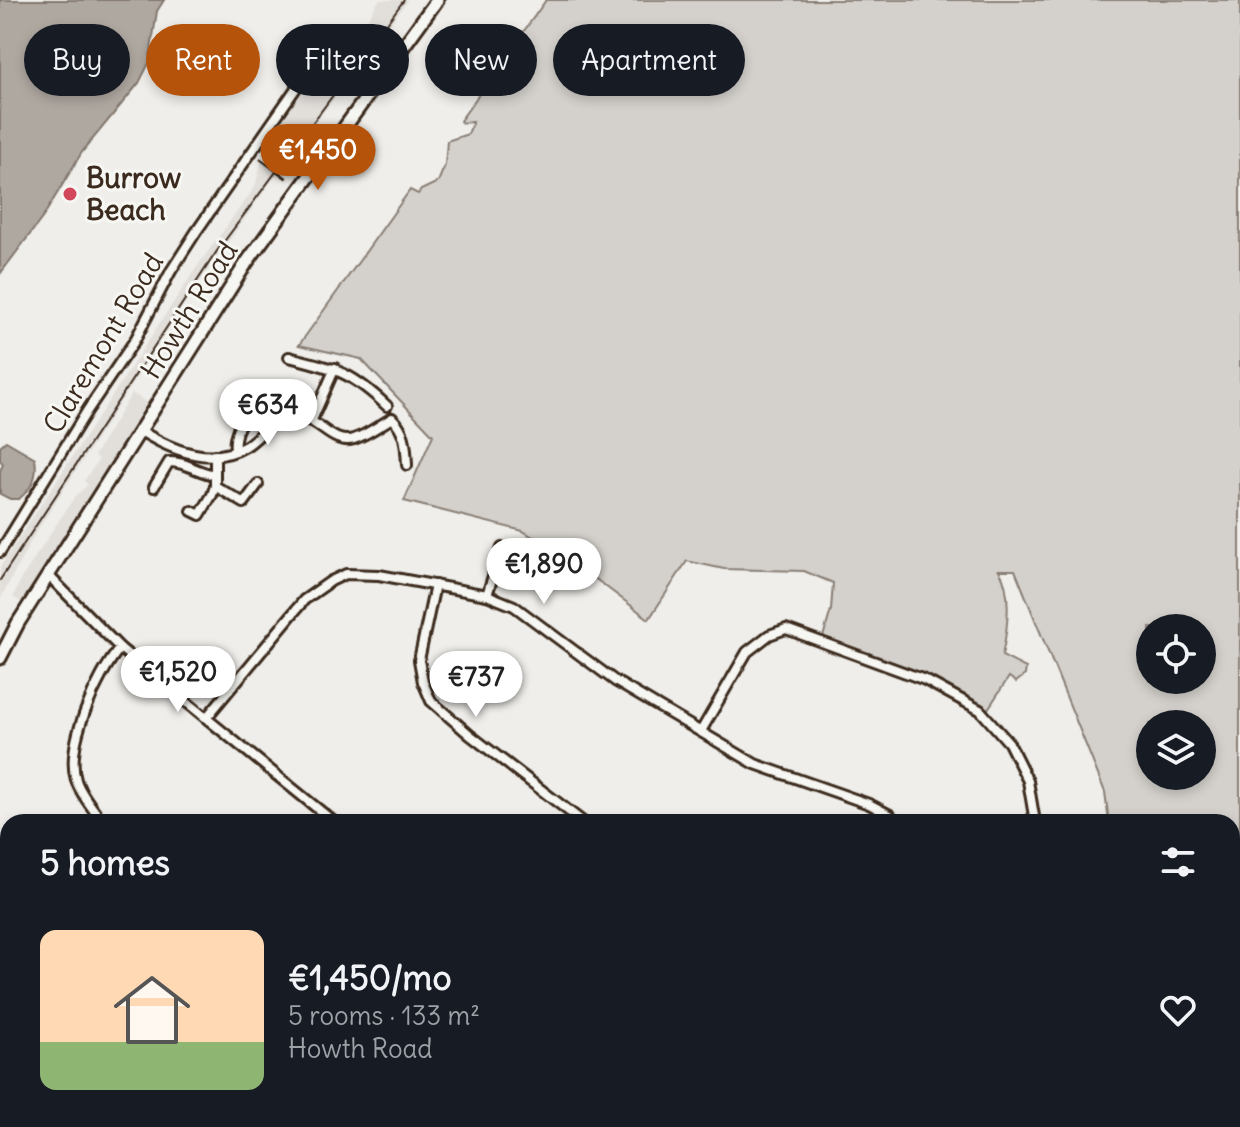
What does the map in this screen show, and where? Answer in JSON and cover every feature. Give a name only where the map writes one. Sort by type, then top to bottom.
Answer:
[{"type":"main road","name":"Howth Road","points":[[0,658],[18,623],[247,262],[437,0]]},
{"type":"street","name":"Claremont Road","points":[[0,552],[135,340],[171,271],[259,152],[294,96]]},
{"type":"street","points":[[259,152],[303,183]]},
{"type":"street","points":[[289,357],[335,368],[363,384],[387,406]]},
{"type":"street","points":[[312,420],[335,368]]},
{"type":"street","points":[[235,450],[238,427],[257,399]]},
{"type":"street","points":[[141,431],[180,452],[215,455],[246,445],[269,425],[287,417],[312,420],[338,440],[352,440],[392,418],[398,423],[406,442],[407,465]]},
{"type":"street","points":[[192,511],[200,515],[212,495],[215,455]]},
{"type":"street","points":[[154,487],[169,462],[178,461],[199,472],[215,475]]},
{"type":"street","points":[[215,486],[244,503],[258,484]]},
{"type":"street","points":[[487,595],[502,548]]},
{"type":"street","points":[[207,717],[304,600],[346,574],[379,575],[487,595],[514,606],[615,681],[755,764],[869,804],[888,814]]},
{"type":"street","points":[[48,575],[120,648],[324,814]]},
{"type":"street","points":[[435,585],[419,660],[431,701],[573,814]]},
{"type":"street","points":[[701,731],[747,652],[769,635],[786,629],[925,680],[980,710],[1009,743],[1022,768],[1028,781],[1034,814]]},
{"type":"street","points":[[97,814],[76,782],[73,761],[87,703],[102,671],[120,648]]},
{"type":"shaded area","points":[[0,0],[164,0],[157,11],[155,24],[146,24],[146,69],[130,94],[130,24],[24,24],[24,96],[128,96],[82,152],[43,217],[0,274]]},
{"type":"shaded area","points":[[379,0],[408,0],[390,24],[365,24]]},
{"type":"shaded area","points":[[546,0],[1240,0],[1240,814],[1108,814],[1105,792],[1015,570],[999,570],[1007,601],[1002,656],[1026,668],[1025,675],[1016,682],[1009,677],[988,709],[931,677],[823,637],[831,610],[833,583],[804,571],[724,569],[687,561],[649,619],[573,562],[523,531],[404,501],[433,435],[361,359],[299,345],[410,190],[418,194],[438,182],[445,165],[447,141],[468,134],[473,122],[460,121],[478,96],[537,96],[537,24],[529,24]]},
{"type":"shaded area","points":[[301,96],[336,96],[183,305],[33,537],[0,600],[0,567],[196,268],[255,187],[268,135],[285,110]]},
{"type":"shaded area","points":[[132,393],[149,404],[22,603],[13,597],[21,579],[75,496],[88,485],[84,481],[99,459],[94,456]]},
{"type":"shaded area","points":[[6,441],[35,458],[33,481],[19,499],[0,494],[3,464],[0,446]]},
{"type":"railway","points":[[0,580],[217,251],[404,0]]},
{"type":"place","name":"Burrow Beach","points":[[70,194]]}]
